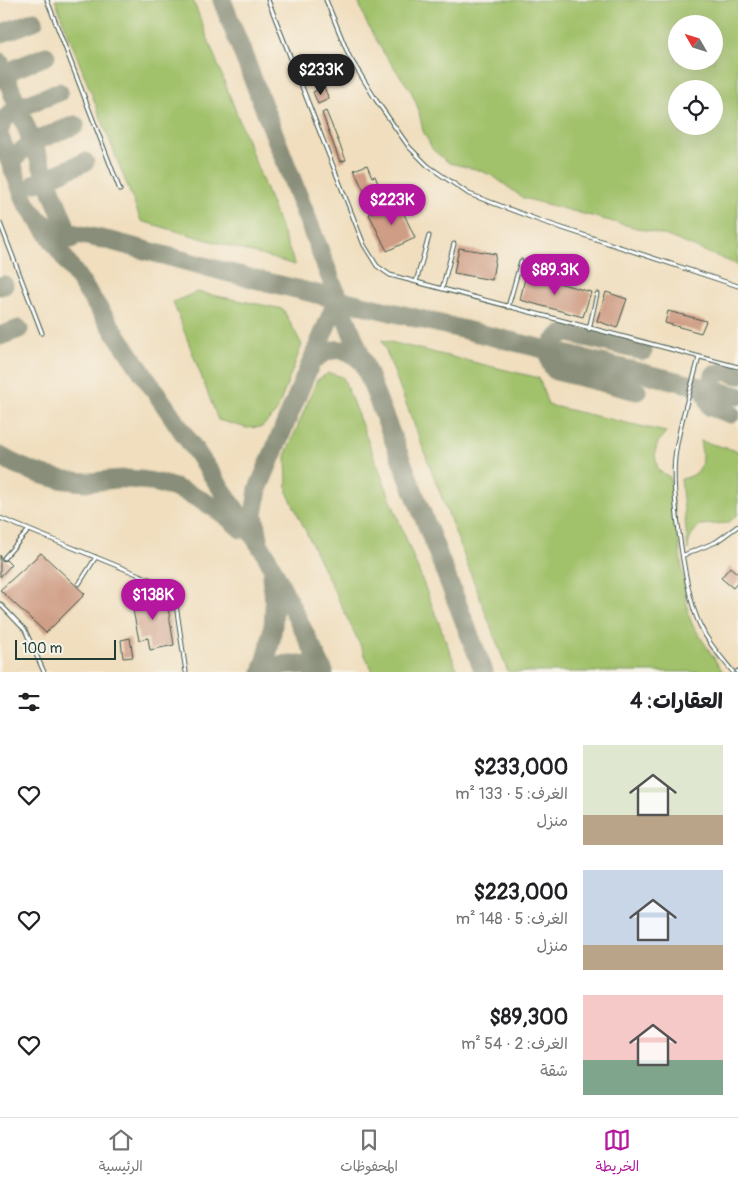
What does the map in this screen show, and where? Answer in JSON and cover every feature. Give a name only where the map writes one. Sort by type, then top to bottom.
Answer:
[{"type":"lane","points":[[47,0],[120,190]]},
{"type":"lane","points":[[268,0],[364,245],[381,270],[416,282],[508,307],[738,367]]},
{"type":"lane","points":[[326,0],[349,56],[376,100],[409,147],[428,166],[469,194],[487,201],[541,221],[738,286]]},
{"type":"lane","points":[[0,223],[42,333]]},
{"type":"lane","points":[[416,282],[429,236]]},
{"type":"lane","points":[[442,289],[454,244]]},
{"type":"lane","points":[[508,307],[521,261]]},
{"type":"lane","points":[[589,329],[597,294]]},
{"type":"lane","points":[[699,357],[675,457],[675,480],[691,598],[699,624],[709,642],[733,672]]},
{"type":"lane","points":[[0,518],[160,583],[169,589],[176,604],[186,672]]},
{"type":"lane","points":[[684,555],[716,542],[738,526]]},
{"type":"lane","points":[[4,558],[29,530]]},
{"type":"lane","points":[[79,584],[96,557]]},
{"type":"lane","points":[[0,604],[25,630],[43,671],[39,672]]},
{"type":"green space","points":[[55,0],[193,0],[295,265],[141,221]]},
{"type":"green space","points":[[358,0],[738,0],[738,265],[667,236],[523,198],[493,176],[479,170],[449,163],[433,150],[423,131],[418,108],[411,91],[383,52],[366,22]]},
{"type":"green space","points":[[197,292],[283,309],[302,345],[276,413],[262,427],[247,428],[218,420],[173,302]]},
{"type":"green space","points":[[382,340],[539,378],[548,405],[666,432],[659,441],[655,455],[659,471],[670,477],[688,613],[692,624],[723,672],[508,672]]},
{"type":"green space","points":[[329,373],[343,377],[458,672],[373,672],[287,492],[286,454],[317,380]]},
{"type":"green space","points":[[700,441],[738,451],[738,514],[728,523],[700,525],[691,536],[688,550],[681,479],[694,474],[701,466]]},
{"type":"building","points":[[327,58],[332,67],[307,75],[303,64]]},
{"type":"building","points":[[324,87],[329,99],[318,104],[313,92]]},
{"type":"building","points":[[326,111],[346,160],[340,162],[322,113]]},
{"type":"building","points":[[367,165],[372,177],[375,176],[383,196],[369,202],[354,170]]},
{"type":"building","points":[[398,201],[415,238],[387,251],[369,214]]},
{"type":"building","points":[[459,248],[496,254],[492,280],[454,273]]},
{"type":"building","points":[[526,274],[591,292],[583,317],[520,300]]},
{"type":"building","points":[[606,292],[627,299],[617,328],[597,321]]},
{"type":"building","points":[[668,311],[706,321],[701,333],[665,323]]},
{"type":"building","points":[[41,553],[85,594],[46,633],[0,590]]},
{"type":"building","points":[[0,555],[2,561],[6,560],[11,565],[0,577]]},
{"type":"building","points":[[730,567],[738,574],[738,582],[733,588],[721,578]]},
{"type":"building","points":[[166,595],[174,645],[150,650],[148,638],[139,640],[131,600]]},
{"type":"building","points":[[130,638],[133,657],[123,658],[121,640]]},
{"type":"taxiway","points":[[222,0],[484,672]]},
{"type":"taxiway","points":[[0,34],[34,21]]},
{"type":"taxiway","points":[[0,75],[46,56]]},
{"type":"taxiway","points":[[0,62],[71,239]]},
{"type":"taxiway","points":[[0,129],[3,122],[15,111],[59,92]]},
{"type":"taxiway","points":[[16,174],[13,165],[16,157],[23,149],[45,137],[75,125]]},
{"type":"taxiway","points":[[0,137],[27,204],[38,219],[52,229],[111,241],[226,272],[738,396]]},
{"type":"taxiway","points":[[36,183],[85,162]]},
{"type":"taxiway","points":[[40,222],[265,553],[324,672]]},
{"type":"taxiway","points":[[0,286],[4,285]]},
{"type":"taxiway","points":[[259,538],[254,515],[258,489],[338,298]]},
{"type":"taxiway","points":[[0,336],[19,329]]},
{"type":"taxiway","points":[[637,391],[556,371],[552,366],[549,354],[554,342],[563,334],[569,333],[643,351]]},
{"type":"taxiway","points":[[313,361],[326,352],[339,350],[352,354],[364,364]]},
{"type":"taxiway","points":[[731,414],[711,407],[707,396],[714,375],[726,371],[738,375]]},
{"type":"taxiway","points":[[0,456],[20,467],[64,480],[87,482],[128,479],[159,483],[203,501],[230,519],[241,529]]},
{"type":"taxiway","points":[[262,672],[272,637],[274,602],[271,578]]},
{"type":"taxiway","points":[[267,672],[273,668],[292,664],[305,666],[318,672]]}]
